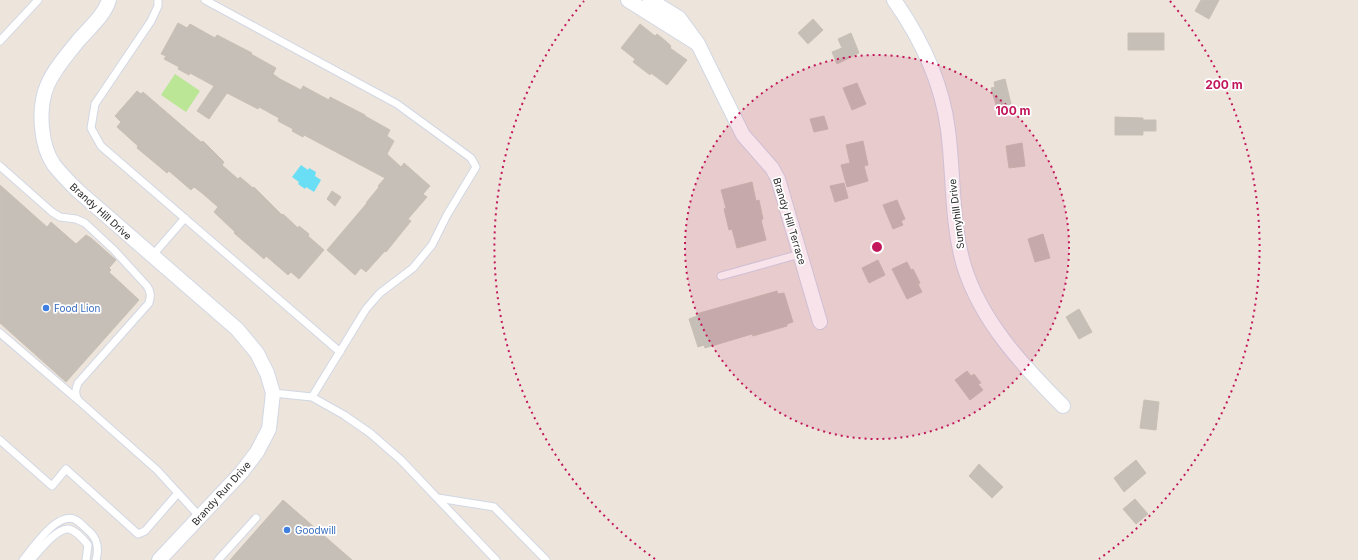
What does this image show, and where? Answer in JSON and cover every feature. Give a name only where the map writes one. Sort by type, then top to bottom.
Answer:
[{"type":"street","name":"Brandy Hill Drive","points":[[109,0],[108,5],[99,17],[59,64],[47,86],[42,108],[42,131],[45,144],[54,164],[77,190],[237,329],[256,353],[267,373],[274,393]]},
{"type":"street","points":[[628,0],[698,44]]},
{"type":"street","name":"Brandy Hill Terrace","points":[[650,0],[679,18],[698,44],[743,135],[772,168],[778,179],[820,322]]},
{"type":"street","name":"Sunnyhill Drive","points":[[894,0],[904,14],[926,53],[936,76],[942,96],[948,130],[958,242],[964,266],[973,290],[984,312],[1008,346],[1034,377],[1063,406]]},
{"type":"street","name":"Brandy Run Drive","points":[[160,560],[241,473],[257,452],[268,430],[274,393]]},
{"type":"lane","points":[[0,41],[38,0]]},
{"type":"lane","points":[[158,0],[158,6],[151,21],[95,104],[91,128],[102,146],[340,352]]},
{"type":"lane","points":[[205,0],[398,104],[471,158],[476,167],[447,215],[432,245],[413,268],[380,293],[366,310],[312,397]]},
{"type":"lane","points":[[0,166],[52,212],[60,216],[76,219],[86,223],[114,250],[150,290],[151,296],[149,303],[78,384],[76,388],[76,395],[78,400]]},
{"type":"lane","points":[[152,256],[185,218]]},
{"type":"lane","points":[[721,276],[800,254]]},
{"type":"lane","points":[[0,333],[157,470],[200,517]]},
{"type":"lane","points":[[274,393],[312,397],[344,415],[370,433],[401,460],[496,560]]},
{"type":"lane","points":[[0,440],[52,486],[66,469],[138,534],[145,531],[178,493]]},
{"type":"lane","points":[[438,498],[494,507],[546,560]]},
{"type":"lane","points":[[23,560],[55,523],[64,518],[75,519],[96,538],[98,552],[96,560]]},
{"type":"lane","points":[[218,560],[256,518]]},
{"type":"lane","points":[[31,560],[60,530],[68,529],[73,531],[88,546],[86,560]]},
{"type":"green space","points":[[175,74],[200,91],[186,112],[161,95]]},
{"type":"water","points":[[301,165],[308,170],[309,168],[316,172],[315,176],[321,180],[314,192],[306,187],[305,189],[292,177]]},
{"type":"building","points":[[1201,0],[1219,0],[1209,19],[1195,11]]},
{"type":"building","points":[[813,19],[823,30],[808,44],[798,33]]},
{"type":"building","points":[[178,23],[187,28],[190,24],[215,38],[217,35],[252,53],[251,54],[276,68],[273,74],[280,79],[301,90],[303,86],[329,100],[330,97],[390,130],[387,136],[394,141],[387,154],[401,167],[404,163],[430,186],[423,194],[427,197],[408,219],[411,221],[386,252],[385,251],[366,272],[361,268],[355,275],[327,250],[367,203],[385,178],[304,135],[303,137],[292,131],[293,129],[278,121],[279,118],[259,107],[258,109],[227,93],[209,119],[197,111],[214,86],[190,73],[189,75],[178,69],[179,67],[164,59],[166,56],[161,54]]},
{"type":"building","points":[[640,24],[655,36],[657,34],[671,46],[670,48],[687,60],[667,85],[651,73],[650,75],[633,62],[635,59],[621,48]]},
{"type":"building","points":[[851,33],[859,53],[837,64],[832,52],[842,48],[838,39]]},
{"type":"building","points":[[1128,33],[1164,33],[1164,50],[1128,50]]},
{"type":"building","points":[[1005,79],[1011,104],[997,108],[991,88],[995,87],[994,82]]},
{"type":"building","points":[[857,83],[866,104],[852,110],[843,88]]},
{"type":"building","points":[[137,91],[141,94],[143,92],[201,142],[203,141],[224,162],[222,165],[238,179],[240,177],[253,188],[254,187],[282,215],[283,214],[298,228],[299,226],[309,234],[308,236],[324,250],[299,279],[291,272],[288,275],[266,256],[264,259],[234,233],[235,232],[214,212],[218,207],[194,187],[191,190],[169,171],[167,173],[137,148],[138,146],[117,127],[121,122],[115,116]]},
{"type":"building","points":[[824,116],[828,129],[814,132],[810,119]]},
{"type":"building","points":[[1115,117],[1156,120],[1156,131],[1143,131],[1143,135],[1115,135]]},
{"type":"building","points":[[863,141],[868,165],[864,166],[868,181],[847,187],[841,165],[850,163],[846,145]]},
{"type":"building","points":[[1022,143],[1025,166],[1009,168],[1006,146]]},
{"type":"building","points":[[752,182],[756,201],[759,200],[763,219],[761,220],[766,240],[737,248],[732,229],[729,230],[724,209],[726,208],[721,190]]},
{"type":"building","points":[[844,183],[848,198],[835,202],[830,186]]},
{"type":"building","points":[[0,185],[47,227],[51,222],[76,244],[86,235],[91,238],[116,260],[109,268],[111,270],[109,272],[139,300],[66,382],[0,323]]},
{"type":"building","points":[[332,191],[341,197],[335,206],[327,199]]},
{"type":"building","points":[[897,200],[905,219],[901,221],[903,225],[893,229],[883,205]]},
{"type":"building","points":[[1043,234],[1050,258],[1035,262],[1028,239]]},
{"type":"building","points":[[878,260],[885,275],[869,283],[862,268]]},
{"type":"building","points":[[907,262],[911,270],[913,269],[920,283],[918,284],[922,292],[907,299],[892,269]]},
{"type":"building","points":[[777,291],[778,294],[784,293],[793,322],[787,324],[787,326],[753,336],[752,334],[705,348],[704,345],[698,347],[689,319],[697,316],[696,314]]},
{"type":"building","points":[[1079,309],[1092,332],[1079,339],[1066,317]]},
{"type":"building","points":[[967,371],[971,376],[974,374],[981,383],[978,384],[983,390],[970,400],[955,380]]},
{"type":"building","points":[[1144,400],[1159,402],[1156,430],[1140,428]]},
{"type":"building","points":[[1136,460],[1146,473],[1124,492],[1114,478]]},
{"type":"building","points":[[979,464],[1003,487],[992,498],[969,476]]},
{"type":"building","points":[[1135,499],[1148,514],[1136,524],[1123,509]]},
{"type":"building","name":"Goodwill","points":[[283,500],[352,560],[230,560]]},
{"type":"place","name":"Food Lion","points":[[46,308]]},
{"type":"place","name":"Goodwill","points":[[287,530]]}]
